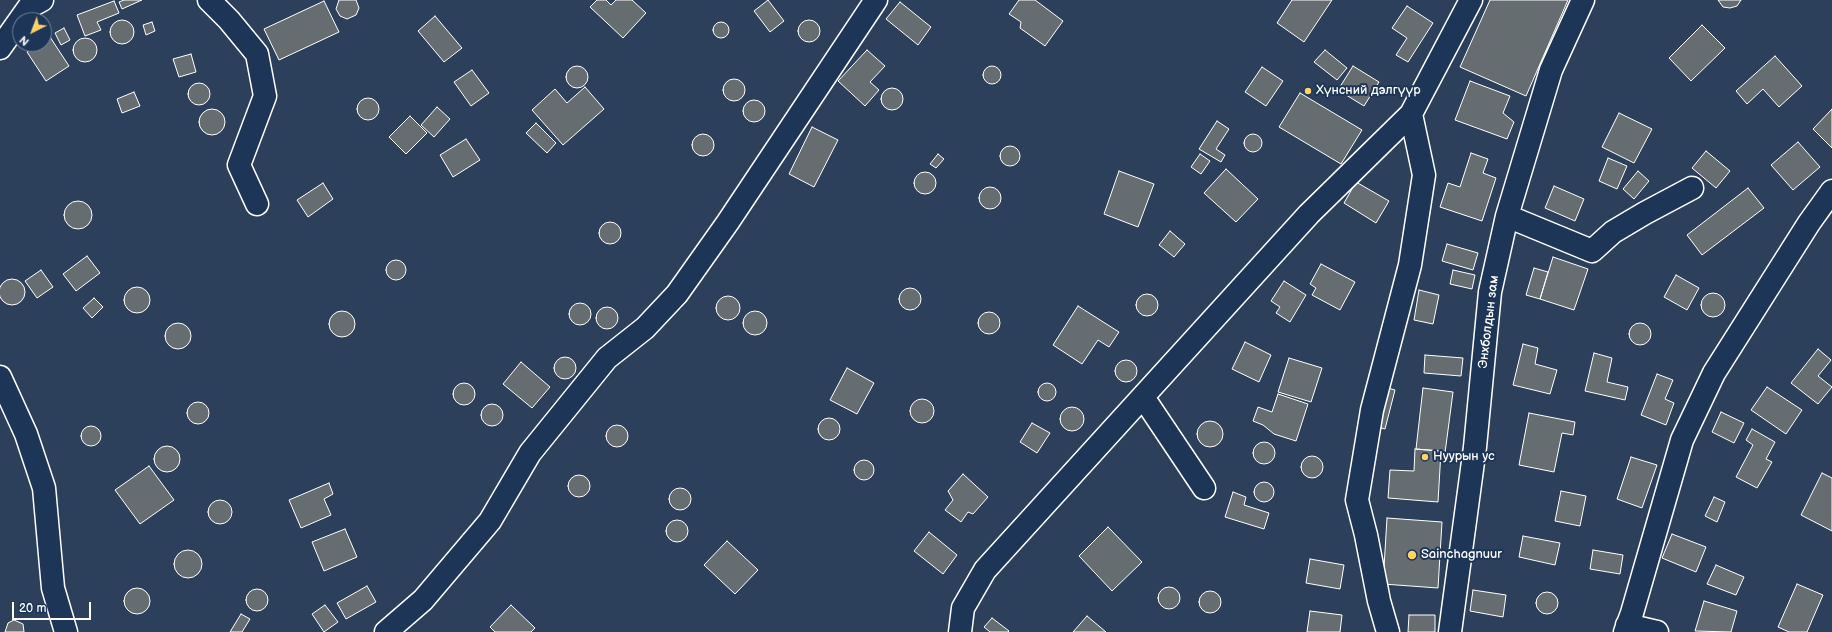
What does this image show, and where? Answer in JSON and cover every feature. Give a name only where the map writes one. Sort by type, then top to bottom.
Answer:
[{"type":"street","points":[[0,48],[29,6],[42,0]]},
{"type":"street","points":[[208,0],[229,20],[257,54],[265,96],[239,165],[257,204]]},
{"type":"street","points":[[386,632],[423,600],[490,521],[530,453],[607,358],[645,328],[677,294],[728,222],[876,0]]},
{"type":"street","points":[[960,632],[963,608],[985,570],[1309,214],[1411,114],[1471,0]]},
{"type":"street","name":"Энхболдын зам","points":[[1450,632],[1475,447],[1490,292],[1507,216],[1551,70],[1583,0]]},
{"type":"street","points":[[1388,632],[1379,601],[1366,535],[1357,500],[1372,410],[1410,265],[1424,175],[1411,114]]},
{"type":"street","points":[[1507,216],[1592,251],[1613,232],[1692,188]]},
{"type":"street","points":[[1657,632],[1626,629],[1632,613],[1682,440],[1714,373],[1809,223],[1832,191]]},
{"type":"street","points":[[0,376],[26,434],[44,488],[53,588],[66,632]]},
{"type":"street","points":[[1143,397],[1204,488]]},
{"type":"building","points":[[124,0],[142,0],[122,9],[119,2]]},
{"type":"building","points":[[339,0],[356,0],[359,8],[356,15],[347,19],[340,16],[336,9]]},
{"type":"building","points":[[597,0],[606,0],[611,5],[616,0],[632,0],[646,13],[623,38],[590,7]]},
{"type":"building","points":[[768,0],[784,21],[770,32],[754,11]]},
{"type":"building","points":[[1019,0],[1035,0],[1063,21],[1045,46],[1020,28],[1021,22],[1009,14]]},
{"type":"building","points":[[1292,0],[1332,0],[1304,42],[1277,23]]},
{"type":"building","points":[[1490,0],[1568,0],[1526,96],[1460,67]]},
{"type":"building","points":[[1718,0],[1741,0],[1737,6],[1730,8],[1723,7]]},
{"type":"building","points":[[114,1],[119,13],[97,22],[101,30],[85,36],[77,15]]},
{"type":"building","points":[[324,1],[339,32],[279,60],[264,29]]},
{"type":"building","points":[[900,2],[931,27],[918,45],[886,19]]},
{"type":"building","points":[[1407,6],[1433,23],[1408,62],[1396,55],[1407,38],[1392,28]]},
{"type":"building","points":[[435,16],[462,48],[444,62],[418,31]]},
{"type":"building","points":[[122,20],[127,21],[133,27],[133,37],[127,43],[122,44],[117,43],[111,37],[110,32],[111,27],[117,21]]},
{"type":"building","points":[[809,20],[817,23],[820,31],[817,39],[809,42],[801,39],[798,31],[801,23]]},
{"type":"building","points":[[152,22],[155,31],[146,35],[143,25]]},
{"type":"building","points":[[718,22],[724,22],[729,27],[727,36],[724,38],[718,38],[713,33],[713,27]]},
{"type":"building","points":[[1702,25],[1725,48],[1691,81],[1669,58]]},
{"type":"building","points":[[64,28],[70,40],[61,45],[55,33]]},
{"type":"building","points":[[80,38],[90,38],[97,45],[97,55],[90,62],[80,62],[73,55],[73,45]]},
{"type":"building","points":[[52,40],[69,66],[46,81],[27,52],[52,52]]},
{"type":"building","points":[[867,50],[885,66],[870,82],[879,90],[865,106],[838,81]]},
{"type":"building","points":[[1325,50],[1347,68],[1337,80],[1314,62]]},
{"type":"building","points":[[191,54],[196,72],[179,77],[173,59]]},
{"type":"building","points":[[1775,56],[1802,86],[1779,107],[1763,89],[1747,104],[1736,91]]},
{"type":"building","points":[[577,66],[585,69],[588,77],[585,85],[577,88],[569,85],[566,77],[569,69]]},
{"type":"building","points":[[988,66],[996,66],[1001,71],[999,82],[996,84],[988,84],[983,79],[983,71]]},
{"type":"building","points":[[1353,66],[1379,82],[1364,106],[1338,90]]},
{"type":"building","points":[[1262,67],[1283,81],[1266,106],[1245,92]]},
{"type":"building","points":[[472,70],[489,93],[471,106],[454,82]]},
{"type":"building","points":[[734,79],[742,82],[745,90],[742,98],[734,101],[726,98],[723,90],[726,82]]},
{"type":"building","points":[[1470,81],[1510,96],[1503,113],[1514,122],[1507,139],[1455,120]]},
{"type":"building","points":[[199,83],[203,84],[209,90],[209,98],[203,104],[199,105],[195,104],[189,98],[188,94],[189,90],[195,84]]},
{"type":"building","points":[[585,87],[604,109],[563,145],[532,110],[555,89],[567,103]]},
{"type":"building","points":[[892,88],[900,91],[903,99],[900,107],[892,110],[884,107],[881,99],[884,91]]},
{"type":"building","points":[[134,92],[140,106],[122,113],[117,99]]},
{"type":"building","points":[[1300,93],[1362,130],[1341,164],[1279,127]]},
{"type":"building","points":[[368,98],[376,101],[379,109],[376,117],[368,120],[360,117],[357,109],[360,101]]},
{"type":"building","points":[[754,100],[762,103],[765,111],[762,119],[754,122],[746,119],[743,111],[746,103]]},
{"type":"building","points":[[437,107],[450,119],[434,137],[421,125]]},
{"type":"building","points":[[212,109],[221,113],[225,122],[221,131],[212,135],[203,131],[199,122],[203,113]]},
{"type":"building","points":[[1832,109],[1832,148],[1813,129]]},
{"type":"building","points":[[1619,113],[1652,129],[1634,163],[1602,147]]},
{"type":"building","points":[[410,116],[427,133],[406,154],[389,137]]},
{"type":"building","points":[[1217,121],[1229,129],[1216,149],[1225,155],[1221,162],[1199,149]]},
{"type":"building","points":[[536,123],[556,143],[547,153],[526,133]]},
{"type":"building","points":[[812,127],[838,140],[814,187],[789,174]]},
{"type":"building","points":[[703,134],[711,137],[714,145],[711,153],[703,156],[695,153],[692,145],[695,137]]},
{"type":"building","points":[[1249,134],[1257,134],[1262,139],[1260,150],[1257,152],[1249,152],[1244,147],[1244,139]]},
{"type":"building","points":[[466,139],[480,160],[453,177],[440,155]]},
{"type":"building","points":[[1798,142],[1820,167],[1793,190],[1771,165]]},
{"type":"building","points":[[1006,146],[1014,146],[1020,152],[1020,160],[1014,166],[1006,166],[1000,160],[1000,152]]},
{"type":"building","points":[[1706,151],[1730,171],[1716,188],[1692,168]]},
{"type":"building","points":[[1471,153],[1488,159],[1483,173],[1496,178],[1482,221],[1440,207],[1448,183],[1460,187]]},
{"type":"building","points":[[938,154],[944,159],[936,168],[930,164]]},
{"type":"building","points":[[1200,154],[1210,161],[1201,174],[1191,167]]},
{"type":"building","points":[[1608,158],[1627,166],[1617,189],[1599,181]]},
{"type":"building","points":[[1226,169],[1258,199],[1236,222],[1204,193]]},
{"type":"building","points":[[1119,171],[1154,184],[1138,227],[1104,214]]},
{"type":"building","points":[[1638,171],[1649,181],[1634,199],[1623,189]]},
{"type":"building","points":[[925,172],[933,175],[936,183],[933,191],[925,194],[917,191],[914,183],[917,175]]},
{"type":"building","points":[[1356,182],[1389,201],[1376,223],[1344,203]]},
{"type":"building","points":[[323,183],[333,199],[308,217],[297,200]]},
{"type":"building","points":[[1554,186],[1584,199],[1575,221],[1545,208]]},
{"type":"building","points":[[990,187],[998,190],[1001,198],[998,206],[990,209],[982,206],[979,198],[982,190]]},
{"type":"building","points":[[1748,188],[1764,208],[1702,255],[1687,235]]},
{"type":"building","points":[[78,201],[88,205],[92,215],[88,225],[78,229],[68,225],[64,215],[68,205]]},
{"type":"building","points":[[610,222],[618,225],[621,233],[618,241],[610,244],[602,241],[599,233],[602,225]]},
{"type":"building","points":[[1170,231],[1185,244],[1174,257],[1159,245]]},
{"type":"building","points":[[1447,244],[1478,253],[1473,270],[1442,261]]},
{"type":"building","points":[[87,256],[100,273],[76,291],[63,274]]},
{"type":"building","points":[[1553,257],[1588,269],[1574,310],[1540,299]]},
{"type":"building","points":[[396,260],[403,263],[406,270],[403,277],[396,280],[389,277],[386,270],[389,263]]},
{"type":"building","points":[[1321,264],[1355,282],[1340,310],[1312,295],[1316,288],[1310,284]]},
{"type":"building","points":[[1534,268],[1548,272],[1540,299],[1526,295]]},
{"type":"building","points":[[41,270],[53,287],[37,298],[25,281]]},
{"type":"building","points":[[1453,270],[1475,275],[1472,289],[1450,284]]},
{"type":"building","points":[[1676,275],[1699,288],[1687,310],[1664,297]]},
{"type":"building","points":[[12,279],[21,283],[25,292],[21,301],[12,305],[3,301],[-1,292],[3,283]]},
{"type":"building","points":[[1284,281],[1306,295],[1290,322],[1276,313],[1280,307],[1271,301]]},
{"type":"building","points":[[137,287],[146,291],[150,300],[146,309],[137,313],[128,309],[124,300],[128,291]]},
{"type":"building","points":[[910,288],[918,291],[921,299],[918,307],[910,310],[902,307],[899,299],[902,291]]},
{"type":"building","points":[[1419,290],[1439,295],[1433,324],[1414,320]]},
{"type":"building","points":[[1713,293],[1718,294],[1724,300],[1724,310],[1718,316],[1713,317],[1708,316],[1702,310],[1701,305],[1702,300],[1708,294]]},
{"type":"building","points":[[1147,294],[1155,297],[1158,305],[1155,313],[1147,316],[1139,313],[1136,305],[1139,297]]},
{"type":"building","points":[[728,296],[736,300],[740,308],[736,316],[728,320],[720,316],[716,308],[720,300]]},
{"type":"building","points":[[94,298],[103,307],[92,318],[83,308]]},
{"type":"building","points":[[580,303],[588,306],[591,314],[588,322],[580,325],[572,322],[569,314],[572,306]]},
{"type":"building","points":[[1078,306],[1119,332],[1109,347],[1098,340],[1082,364],[1053,345]]},
{"type":"building","points":[[607,307],[615,310],[618,318],[615,326],[607,329],[599,326],[596,318],[599,310]]},
{"type":"building","points":[[342,311],[351,315],[355,324],[351,333],[342,337],[333,333],[329,324],[333,315]]},
{"type":"building","points":[[755,311],[760,312],[766,318],[766,328],[760,334],[755,335],[750,334],[744,328],[743,323],[744,318],[750,312]]},
{"type":"building","points":[[985,312],[993,312],[1000,319],[1000,327],[993,334],[985,334],[978,327],[978,319]]},
{"type":"building","points":[[178,323],[187,327],[191,336],[187,345],[178,349],[169,345],[165,336],[169,327]]},
{"type":"building","points":[[1640,323],[1648,326],[1651,334],[1648,342],[1640,345],[1632,342],[1629,334],[1632,326]]},
{"type":"building","points":[[1245,342],[1271,355],[1259,382],[1232,369]]},
{"type":"building","points":[[1523,344],[1538,348],[1535,364],[1557,370],[1550,394],[1513,385]]},
{"type":"building","points":[[1818,349],[1831,360],[1818,376],[1832,387],[1818,404],[1791,383]]},
{"type":"building","points":[[1594,353],[1612,358],[1607,382],[1628,387],[1625,400],[1585,391]]},
{"type":"building","points":[[1425,355],[1463,358],[1461,376],[1424,373]]},
{"type":"building","points":[[565,357],[573,360],[576,368],[573,376],[565,379],[557,376],[554,368],[557,360]]},
{"type":"building","points":[[1289,358],[1322,368],[1311,402],[1278,392]]},
{"type":"building","points":[[1122,360],[1130,360],[1137,367],[1137,375],[1130,382],[1122,382],[1115,375],[1115,367]]},
{"type":"building","points":[[521,362],[550,387],[532,408],[503,384]]},
{"type":"building","points":[[847,368],[874,383],[857,414],[830,400]]},
{"type":"building","points":[[1657,374],[1673,380],[1665,399],[1674,403],[1666,425],[1641,415]]},
{"type":"building","points":[[464,383],[472,386],[475,394],[472,402],[464,405],[456,402],[453,394],[456,386]]},
{"type":"building","points":[[1043,383],[1051,383],[1056,388],[1054,399],[1051,401],[1043,401],[1038,396],[1038,388]]},
{"type":"building","points":[[1384,387],[1395,390],[1385,429],[1374,426]]},
{"type":"building","points":[[1767,387],[1802,410],[1786,434],[1751,410]]},
{"type":"building","points":[[1423,388],[1453,392],[1445,453],[1441,451],[1416,449]]},
{"type":"building","points":[[1278,394],[1308,404],[1296,441],[1274,434],[1263,425],[1253,421],[1258,407],[1272,412]]},
{"type":"building","points":[[922,399],[930,403],[934,411],[930,419],[922,423],[914,419],[910,411],[914,403]]},
{"type":"building","points":[[198,402],[206,405],[209,413],[206,421],[198,424],[190,421],[187,413],[190,405]]},
{"type":"building","points":[[492,404],[500,407],[503,415],[500,423],[492,426],[484,423],[481,415],[484,407]]},
{"type":"building","points":[[1072,407],[1080,411],[1084,419],[1080,427],[1072,431],[1064,427],[1060,419],[1064,411]]},
{"type":"building","points":[[1721,412],[1744,423],[1734,443],[1712,432]]},
{"type":"building","points":[[1529,413],[1575,422],[1573,435],[1562,433],[1554,472],[1519,465]]},
{"type":"building","points":[[829,418],[837,421],[840,429],[837,437],[829,440],[821,437],[818,429],[821,421]]},
{"type":"building","points":[[1210,421],[1219,425],[1223,434],[1219,443],[1210,447],[1201,443],[1197,434],[1201,425]]},
{"type":"building","points":[[1032,423],[1050,433],[1037,453],[1020,442]]},
{"type":"building","points":[[617,425],[625,428],[628,436],[625,444],[617,447],[609,444],[606,436],[609,428]]},
{"type":"building","points":[[87,426],[95,426],[101,432],[101,440],[95,446],[87,446],[81,440],[81,432]]},
{"type":"building","points":[[1752,429],[1775,442],[1766,459],[1772,462],[1757,488],[1736,477],[1753,445],[1746,440]]},
{"type":"building","points":[[1264,442],[1272,445],[1275,453],[1272,461],[1264,464],[1256,461],[1253,453],[1256,445]]},
{"type":"building","points":[[167,446],[176,450],[180,459],[176,468],[167,472],[158,468],[154,459],[158,450]]},
{"type":"building","points":[[1415,449],[1441,451],[1438,502],[1388,498],[1390,470],[1414,471]]},
{"type":"building","points":[[1312,456],[1320,459],[1323,467],[1320,475],[1312,478],[1304,475],[1301,467],[1304,459]]},
{"type":"building","points":[[1631,457],[1657,465],[1642,508],[1617,499]]},
{"type":"building","points":[[864,460],[871,463],[874,470],[871,477],[864,480],[857,477],[854,470],[857,463]]},
{"type":"building","points":[[149,466],[174,500],[140,524],[115,490]]},
{"type":"building","points":[[1822,473],[1832,478],[1832,531],[1801,515]]},
{"type":"building","points":[[963,474],[988,497],[973,514],[968,512],[961,522],[945,510],[953,500],[948,491]]},
{"type":"building","points":[[579,475],[587,478],[590,486],[587,494],[579,497],[571,494],[568,486],[571,478]]},
{"type":"building","points":[[1264,482],[1271,485],[1274,492],[1271,499],[1264,502],[1257,499],[1254,492],[1257,485]]},
{"type":"building","points":[[329,483],[333,494],[324,499],[331,515],[301,528],[289,500]]},
{"type":"building","points":[[680,488],[688,491],[691,499],[688,507],[680,510],[672,507],[669,499],[672,491]]},
{"type":"building","points":[[1561,491],[1586,496],[1580,526],[1555,521]]},
{"type":"building","points":[[1233,492],[1246,497],[1244,505],[1269,513],[1264,529],[1225,517]]},
{"type":"building","points":[[1714,497],[1725,502],[1717,522],[1705,516]]},
{"type":"building","points":[[220,500],[228,504],[232,512],[228,520],[220,524],[212,520],[208,512],[212,504]]},
{"type":"building","points":[[1387,518],[1442,522],[1438,588],[1383,584]]},
{"type":"building","points":[[677,520],[685,523],[688,531],[685,539],[677,542],[669,539],[666,531],[669,523]]},
{"type":"building","points":[[1108,527],[1142,562],[1112,591],[1079,556]]},
{"type":"building","points":[[345,529],[357,557],[324,571],[312,542]]},
{"type":"building","points":[[929,532],[957,555],[943,574],[914,551]]},
{"type":"building","points":[[1672,534],[1706,547],[1696,572],[1662,558]]},
{"type":"building","points":[[1523,536],[1560,543],[1555,565],[1519,557]]},
{"type":"building","points":[[727,541],[758,570],[735,594],[704,565]]},
{"type":"building","points":[[188,550],[198,554],[202,564],[198,574],[188,578],[178,574],[174,564],[178,554]]},
{"type":"building","points":[[1593,550],[1623,555],[1620,574],[1590,569]]},
{"type":"building","points":[[1310,559],[1344,565],[1340,589],[1306,583]]},
{"type":"building","points":[[1716,565],[1744,577],[1736,595],[1707,584]]},
{"type":"building","points":[[1797,584],[1823,595],[1807,632],[1789,632],[1778,627]]},
{"type":"building","points":[[367,586],[376,602],[346,619],[337,603]]},
{"type":"building","points":[[1165,587],[1173,587],[1180,594],[1180,602],[1173,609],[1165,609],[1158,602],[1158,594]]},
{"type":"building","points":[[137,588],[146,592],[150,601],[146,610],[137,614],[128,610],[124,601],[128,592]]},
{"type":"building","points":[[257,589],[265,592],[268,600],[265,608],[257,611],[249,608],[246,600],[249,592]]},
{"type":"building","points":[[1473,590],[1506,595],[1503,617],[1470,611]]},
{"type":"building","points":[[1210,591],[1218,594],[1221,602],[1218,610],[1210,613],[1202,610],[1199,602],[1202,594]]},
{"type":"building","points":[[1547,592],[1555,595],[1558,603],[1555,611],[1547,614],[1539,611],[1536,603],[1539,595]]},
{"type":"building","points":[[1704,601],[1737,611],[1731,632],[1695,631]]},
{"type":"building","points":[[325,605],[338,622],[324,632],[312,614]]},
{"type":"building","points":[[511,605],[535,628],[531,632],[495,632],[490,627]]},
{"type":"building","points":[[1310,611],[1342,615],[1340,632],[1307,632]]},
{"type":"building","points":[[241,614],[250,619],[242,632],[230,632]]},
{"type":"building","points":[[1409,615],[1435,615],[1435,632],[1408,632]]},
{"type":"building","points":[[1087,616],[1106,632],[1073,632]]},
{"type":"building","points":[[992,618],[1009,631],[990,632],[984,627]]},
{"type":"building","points":[[14,620],[23,624],[24,632],[5,632],[8,623]]},
{"type":"place","name":"Хүнсний дэлгүүр","points":[[1308,91]]},
{"type":"place","name":"Нуурын ус","points":[[1425,457]]},
{"type":"place","name":"Sainchagnuur","points":[[1412,555]]}]
